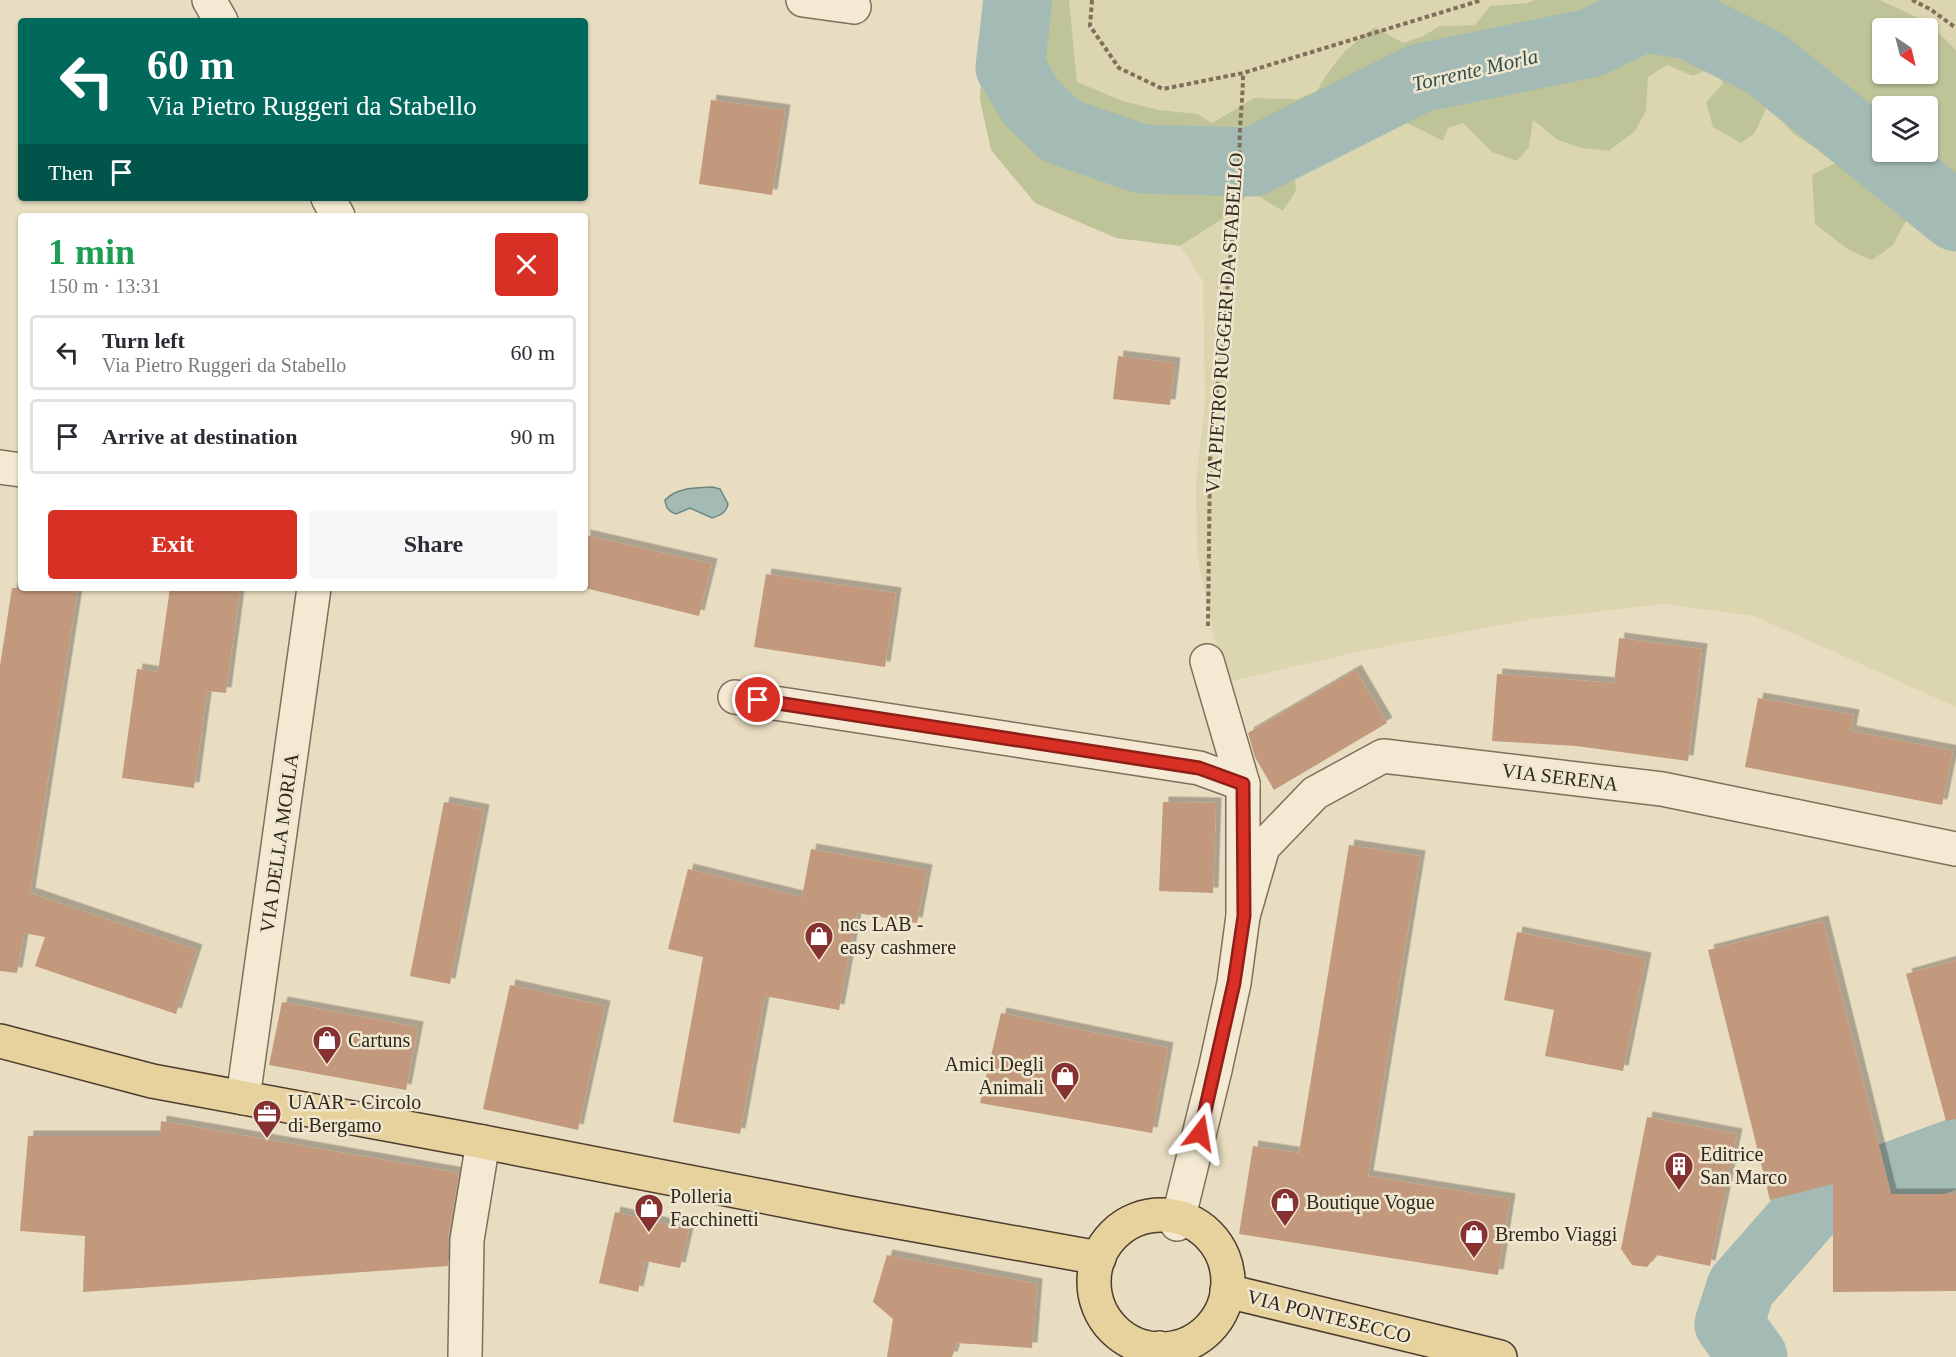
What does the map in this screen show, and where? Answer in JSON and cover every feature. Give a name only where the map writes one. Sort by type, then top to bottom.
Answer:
[{"type":"main road","points":[[0,1041],[152,1081],[483,1142],[849,1214],[1099,1258]]},
{"type":"main road","points":[[1154,1214],[1174,1215],[1178,1221],[1195,1223],[1211,1236],[1223,1255],[1228,1276],[1227,1298],[1219,1315],[1207,1331],[1191,1342],[1159,1353],[1134,1344],[1118,1334],[1105,1319],[1097,1302],[1094,1282],[1099,1258],[1105,1245],[1118,1230],[1135,1220],[1154,1214]]},
{"type":"main road","name":"VIA PONTESECCO","points":[[1227,1291],[1500,1357]]},
{"type":"street","points":[[209,0],[219,18]]},
{"type":"street","points":[[803,0],[854,7]]},
{"type":"street","points":[[0,467],[18,470]]},
{"type":"street","name":"VIA DELLA MORLA","points":[[243,1098],[314,591]]},
{"type":"street","points":[[1178,1221],[1234,983],[1244,916],[1243,784],[1208,661]]},
{"type":"street","points":[[735,697],[1199,768],[1243,784]]},
{"type":"street","name":"VIA SERENA","points":[[1244,916],[1263,847],[1315,794],[1383,756],[1662,789],[1956,849]]},
{"type":"street","points":[[465,1357],[466,1240],[483,1142]]},
{"type":"path","points":[[1092,0],[1090,26],[1119,68],[1163,89],[1243,73],[1482,0]]},
{"type":"path","points":[[1912,0],[1930,9],[1956,28]]},
{"type":"path","name":"VIA PIETRO RUGGERI DA STABELLO","points":[[1208,661],[1210,460],[1240,162],[1243,73]]},
{"type":"shaded area","points":[[1069,0],[1535,0],[1527,3],[1490,6],[1475,25],[1440,26],[1423,36],[1402,43],[1354,42],[1329,68],[1318,91],[1297,99],[1254,98],[1212,123],[1198,114],[1159,110],[1123,101],[1076,82]]},
{"type":"shaded area","points":[[1880,0],[1956,0],[1956,50],[1938,32],[1938,18],[1918,18]]},
{"type":"shaded area","points":[[1667,65],[1693,76],[1717,65],[1723,84],[1755,133],[1768,104],[1792,133],[1837,162],[1812,175],[1814,199],[1893,245],[1907,219],[1943,243],[1956,245],[1956,707],[1754,616],[1664,604],[1533,619],[1362,651],[1224,683],[1197,556],[1196,481],[1205,401],[1203,281],[1180,246],[1225,217],[1251,192],[1283,211],[1296,191],[1292,151],[1349,134],[1383,134],[1408,123],[1443,141],[1448,128],[1463,123],[1492,152],[1529,147],[1533,120],[1558,140],[1646,111],[1648,77]]},
{"type":"green space","points":[[983,0],[1069,0],[1077,82],[1123,101],[1159,110],[1198,114],[1212,123],[1254,98],[1297,99],[1317,91],[1342,55],[1375,27],[1403,43],[1423,36],[1440,26],[1475,25],[1490,6],[1527,3],[1535,0],[1880,0],[1918,18],[1872,18],[1872,84],[1938,84],[1938,32],[1956,50],[1956,245],[1943,243],[1907,219],[1893,245],[1872,260],[1849,250],[1815,224],[1812,175],[1837,162],[1792,133],[1768,104],[1755,133],[1741,143],[1713,127],[1706,102],[1723,84],[1717,65],[1693,76],[1667,65],[1648,77],[1646,111],[1635,131],[1609,151],[1581,148],[1558,140],[1533,120],[1529,147],[1517,161],[1492,152],[1463,123],[1448,128],[1443,141],[1407,123],[1383,134],[1349,134],[1335,158],[1293,151],[1296,191],[1283,211],[1251,192],[1225,217],[1180,246],[1116,238],[1035,203],[991,150],[980,100]]},
{"type":"water","points":[[712,487],[720,489],[728,504],[724,512],[718,516],[712,518],[690,508],[676,514],[667,507],[665,500],[675,493],[687,489]]},
{"type":"building","points":[[711,100],[785,110],[772,195],[699,184]]},
{"type":"building","points":[[1118,356],[1175,363],[1170,405],[1113,399]]},
{"type":"building","points":[[588,536],[712,564],[699,616],[588,589]]},
{"type":"building","points":[[766,574],[896,593],[885,667],[754,647]]},
{"type":"building","points":[[12,588],[18,588],[18,591],[78,591],[30,893],[197,950],[176,1014],[35,966],[45,937],[24,933],[17,973],[0,971],[0,666]]},
{"type":"building","points":[[170,591],[240,591],[226,693],[207,691],[194,788],[122,778],[137,669],[158,672]]},
{"type":"building","points":[[1619,638],[1702,649],[1688,761],[1576,746],[1492,741],[1497,674],[1614,683]]},
{"type":"building","points":[[1356,670],[1387,723],[1274,790],[1255,757],[1248,733]]},
{"type":"building","points":[[1758,698],[1854,715],[1851,731],[1953,751],[1942,805],[1745,767]]},
{"type":"building","points":[[444,802],[484,810],[450,984],[410,976]]},
{"type":"building","points":[[1163,802],[1216,803],[1213,893],[1159,891]]},
{"type":"building","points":[[1349,845],[1420,856],[1368,1176],[1510,1199],[1498,1275],[1239,1234],[1253,1146],[1299,1153]]},
{"type":"building","points":[[811,849],[927,870],[917,923],[857,913],[839,1010],[765,996],[740,1134],[673,1122],[703,957],[668,949],[688,869],[802,897]]},
{"type":"building","points":[[1823,921],[1891,1194],[1956,1194],[1956,1291],[1833,1292],[1833,1184],[1770,1200],[1708,950]]},
{"type":"building","points":[[1517,932],[1646,958],[1623,1071],[1545,1056],[1554,1010],[1504,1000]]},
{"type":"building","points":[[1956,960],[1956,1119],[1946,1121],[1906,974]]},
{"type":"building","points":[[510,985],[605,1006],[578,1130],[483,1109]]},
{"type":"building","points":[[282,1002],[418,1027],[406,1090],[269,1065]]},
{"type":"building","points":[[1001,1013],[1168,1048],[1152,1133],[980,1103]]},
{"type":"building","name":"Editrice San Marco","points":[[1647,1117],[1737,1134],[1710,1266],[1657,1255],[1647,1267],[1632,1265],[1621,1249]]},
{"type":"building","points":[[161,1121],[459,1173],[448,1237],[448,1266],[83,1292],[85,1236],[20,1231],[28,1136],[160,1136]]},
{"type":"building","points":[[615,1212],[689,1229],[680,1268],[645,1261],[638,1292],[599,1283]]},
{"type":"building","points":[[887,1255],[1037,1284],[1032,1348],[957,1343],[952,1357],[887,1357],[893,1319],[873,1302]]},
{"type":"waterway","name":"Torrente Morla","points":[[1018,0],[1010,67],[1031,102],[1061,131],[1142,159],[1253,162],[1420,78],[1591,43],[1643,18],[1689,25],[1765,63],[1956,217]]},
{"type":"waterway","name":"Torrente Morla","points":[[1753,1357],[1729,1324],[1741,1287],[1812,1206],[1956,1153]]},
{"type":"place","name":"ncs LAB - easy cashmere","points":[[819,962]]},
{"type":"place","name":"Cartuns","points":[[327,1066]]},
{"type":"place","name":"Amici Degli Animali","points":[[1065,1102]]},
{"type":"place","name":"UAAR - Circolo di Bergamo","points":[[267,1140]]},
{"type":"place","name":"Editrice San Marco","points":[[1679,1192]]},
{"type":"place","name":"Boutique Vogue","points":[[1285,1228]]},
{"type":"place","name":"Polleria Facchinetti","points":[[649,1234]]},
{"type":"place","name":"Brembo Viaggi","points":[[1474,1260]]},
{"type":"route","points":[[758,700],[1199,768],[1243,784],[1244,916],[1234,983],[1200,1133]]}]
